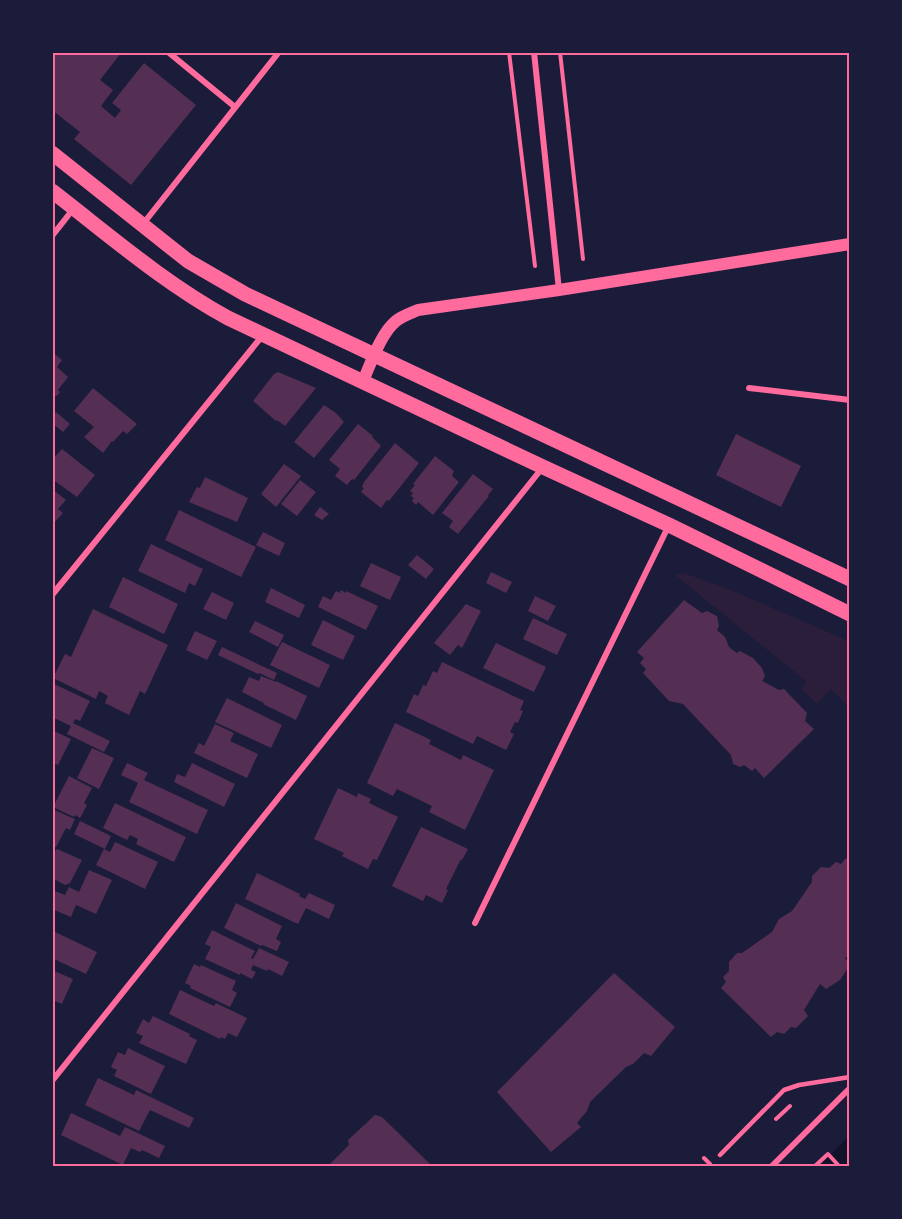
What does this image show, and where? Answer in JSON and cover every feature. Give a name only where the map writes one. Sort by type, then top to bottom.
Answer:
[{"type":"highway","points":[[52,153],[188,261],[245,294],[849,579]]},
{"type":"highway","points":[[52,191],[183,291],[228,318],[669,525],[849,614]]},
{"type":"main road","points":[[363,381],[384,335],[397,320],[418,310],[849,244]]},
{"type":"street","points":[[168,52],[235,107]]},
{"type":"street","points":[[142,225],[279,52]]},
{"type":"street","points":[[534,52],[559,290]]},
{"type":"street","points":[[52,236],[75,208]]},
{"type":"street","points":[[52,595],[263,335]]},
{"type":"street","points":[[749,388],[849,400]]},
{"type":"street","points":[[52,1081],[543,467]]},
{"type":"street","points":[[475,922],[669,525]]},
{"type":"street","points":[[772,1167],[849,1088]]},
{"type":"lane","points":[[720,1155],[784,1090],[799,1085],[849,1077]]},
{"type":"path","points":[[509,52],[535,266]]},
{"type":"path","points":[[560,52],[583,259]]},
{"type":"path","points":[[815,1167],[828,1154],[839,1167]]},
{"type":"shaded area","points":[[684,573],[731,590],[849,641],[849,707],[831,689],[817,704],[801,689],[807,682],[675,575]]},
{"type":"shaded area","points":[[849,1136],[849,1166],[819,1166]]},
{"type":"building","points":[[52,52],[121,53],[100,80],[113,90],[101,106],[115,118],[121,110],[112,103],[144,63],[196,105],[131,185],[74,139],[80,132],[52,110]]},
{"type":"building","points":[[52,352],[62,360],[57,367],[68,377],[58,390],[60,392],[58,395],[52,397]]},
{"type":"building","points":[[278,372],[316,388],[285,426],[253,401]]},
{"type":"building","points":[[93,388],[137,424],[127,434],[123,431],[103,453],[84,437],[94,427],[74,411]]},
{"type":"building","points":[[324,405],[344,422],[314,458],[294,442]]},
{"type":"building","points":[[56,412],[70,424],[63,432],[52,423],[52,417]]},
{"type":"building","points":[[358,424],[381,446],[354,480],[352,479],[347,485],[335,476],[340,469],[329,460]]},
{"type":"building","points":[[736,434],[801,466],[781,507],[716,475]]},
{"type":"building","points":[[395,443],[419,463],[381,508],[361,492],[364,488],[362,487]]},
{"type":"building","points":[[62,449],[95,475],[77,497],[52,479],[52,464],[54,463],[52,460]]},
{"type":"building","points":[[435,456],[454,471],[452,476],[459,482],[433,515],[418,502],[416,505],[412,501],[413,493],[410,491]]},
{"type":"building","points":[[284,464],[301,476],[276,507],[261,494]]},
{"type":"building","points":[[473,474],[493,489],[458,534],[449,527],[453,521],[442,513]]},
{"type":"building","points":[[205,477],[248,498],[237,522],[189,502]]},
{"type":"building","points":[[300,480],[316,492],[297,516],[281,504]]},
{"type":"building","points":[[52,489],[66,500],[58,509],[63,513],[52,525]]},
{"type":"building","points":[[320,507],[329,514],[322,520],[314,515]]},
{"type":"building","points":[[179,510],[256,547],[241,577],[165,540]]},
{"type":"building","points":[[263,532],[285,543],[279,556],[256,545]]},
{"type":"building","points":[[151,544],[203,569],[195,586],[189,583],[185,593],[138,571]]},
{"type":"building","points":[[417,555],[434,569],[426,579],[408,565]]},
{"type":"building","points":[[371,563],[401,577],[390,600],[360,586]]},
{"type":"building","points":[[491,572],[512,582],[506,593],[486,583]]},
{"type":"building","points":[[123,577],[178,604],[164,634],[109,607]]},
{"type":"building","points":[[271,588],[305,605],[299,618],[265,602]]},
{"type":"building","points":[[341,590],[378,606],[366,630],[318,607],[323,596],[331,600],[336,591],[340,593]]},
{"type":"building","points":[[212,592],[234,603],[226,620],[203,609]]},
{"type":"building","points":[[535,596],[556,606],[548,621],[528,611]]},
{"type":"building","points":[[684,600],[702,613],[707,611],[717,616],[719,626],[717,630],[725,637],[729,647],[737,653],[740,651],[753,658],[762,668],[765,676],[762,681],[779,690],[784,689],[807,713],[805,721],[814,729],[764,778],[755,768],[752,771],[744,765],[740,767],[733,764],[731,755],[683,704],[669,701],[643,673],[646,669],[640,663],[644,658],[637,652]]},
{"type":"building","points":[[466,604],[481,611],[462,648],[458,645],[450,655],[434,643]]},
{"type":"building","points":[[93,609],[168,645],[145,694],[140,691],[129,715],[105,703],[108,696],[99,691],[96,699],[53,678],[65,654],[71,657]]},
{"type":"building","points":[[533,618],[567,634],[557,655],[523,639]]},
{"type":"building","points":[[323,620],[355,636],[343,660],[311,645]]},
{"type":"building","points":[[255,621],[284,635],[278,647],[249,632]]},
{"type":"building","points":[[195,631],[217,641],[207,660],[186,650]]},
{"type":"building","points":[[282,642],[330,665],[319,688],[270,665]]},
{"type":"building","points":[[496,643],[546,667],[534,692],[483,668]]},
{"type":"building","points":[[222,647],[277,673],[274,680],[218,655]]},
{"type":"building","points":[[442,662],[524,701],[520,710],[523,711],[518,723],[515,722],[510,732],[514,734],[506,750],[477,736],[473,744],[406,712],[414,694],[418,696],[433,671],[437,673]]},
{"type":"building","points":[[261,676],[307,696],[296,720],[242,692],[249,677],[259,681]]},
{"type":"building","points":[[52,683],[90,701],[80,721],[75,719],[73,723],[110,741],[104,752],[67,734],[71,726],[52,717]]},
{"type":"building","points":[[227,698],[282,725],[271,748],[215,722]]},
{"type":"building","points":[[395,723],[431,740],[429,744],[461,760],[463,755],[494,770],[465,830],[429,812],[432,806],[397,789],[393,796],[367,783]]},
{"type":"building","points":[[215,724],[234,733],[230,741],[258,754],[247,778],[194,753],[199,743],[204,746]]},
{"type":"building","points":[[52,730],[71,739],[58,765],[52,762]]},
{"type":"building","points":[[92,748],[114,758],[99,789],[77,778]]},
{"type":"building","points":[[127,763],[148,773],[144,780],[208,810],[197,834],[129,802],[138,783],[121,775]]},
{"type":"building","points":[[192,763],[235,784],[224,807],[174,782],[177,774],[185,777]]},
{"type":"building","points":[[69,776],[92,788],[84,803],[87,805],[80,818],[53,807]]},
{"type":"building","points":[[338,788],[357,797],[358,793],[371,799],[369,803],[398,817],[377,860],[373,859],[368,869],[342,856],[344,853],[314,839]]},
{"type":"building","points":[[115,803],[186,837],[174,862],[136,844],[138,839],[130,835],[127,840],[103,828]]},
{"type":"building","points":[[52,809],[75,819],[70,830],[66,828],[56,847],[52,845]]},
{"type":"building","points":[[80,821],[111,836],[105,849],[74,834]]},
{"type":"building","points":[[421,827],[468,849],[446,889],[448,890],[442,903],[426,895],[423,901],[392,886]]},
{"type":"building","points":[[115,842],[158,862],[145,889],[96,865],[104,849],[110,852]]},
{"type":"building","points":[[57,849],[82,860],[70,883],[65,885],[52,878],[52,855]]},
{"type":"building","points":[[846,858],[850,862],[850,955],[845,958],[850,965],[840,980],[826,989],[820,984],[804,1010],[808,1016],[796,1028],[791,1027],[784,1034],[777,1032],[771,1037],[721,988],[726,982],[723,977],[729,971],[729,962],[737,953],[742,953],[772,932],[779,919],[792,911],[812,882],[812,876],[821,867],[829,868],[836,862],[841,864]]},
{"type":"building","points":[[89,870],[112,880],[96,914],[76,905],[71,917],[52,909],[52,890],[65,895],[69,887],[79,892]]},
{"type":"building","points":[[257,873],[300,894],[299,896],[305,899],[309,893],[335,905],[329,919],[306,908],[298,924],[245,899]]},
{"type":"building","points":[[236,903],[282,926],[276,939],[281,942],[277,951],[224,928]]},
{"type":"building","points":[[212,930],[255,951],[251,958],[253,959],[259,948],[289,962],[282,976],[253,965],[251,970],[256,972],[252,979],[205,959],[211,947],[205,944]]},
{"type":"building","points":[[53,931],[97,952],[86,974],[52,958]]},
{"type":"building","points":[[194,964],[236,981],[232,990],[237,993],[230,1007],[190,988],[191,986],[185,983]]},
{"type":"building","points":[[52,970],[73,979],[62,1004],[52,1000]]},
{"type":"building","points":[[614,973],[675,1027],[651,1056],[644,1053],[590,1102],[587,1111],[577,1123],[581,1127],[551,1152],[497,1092]]},
{"type":"building","points":[[180,990],[214,1006],[216,1003],[247,1018],[237,1037],[228,1033],[225,1039],[221,1037],[220,1039],[169,1014]]},
{"type":"building","points":[[153,1016],[190,1034],[189,1036],[197,1040],[186,1064],[139,1043],[143,1036],[136,1033],[143,1019],[149,1023]]},
{"type":"building","points":[[128,1048],[165,1066],[151,1094],[114,1076],[117,1070],[111,1067],[118,1052],[125,1055]]},
{"type":"building","points":[[98,1078],[134,1095],[136,1090],[194,1118],[189,1128],[150,1110],[139,1131],[85,1105]]},
{"type":"building","points":[[71,1113],[120,1136],[125,1127],[165,1146],[159,1158],[142,1150],[140,1152],[131,1148],[123,1165],[61,1135]]},
{"type":"building","points":[[375,1115],[382,1117],[432,1166],[328,1166],[349,1145],[348,1140]]}]
